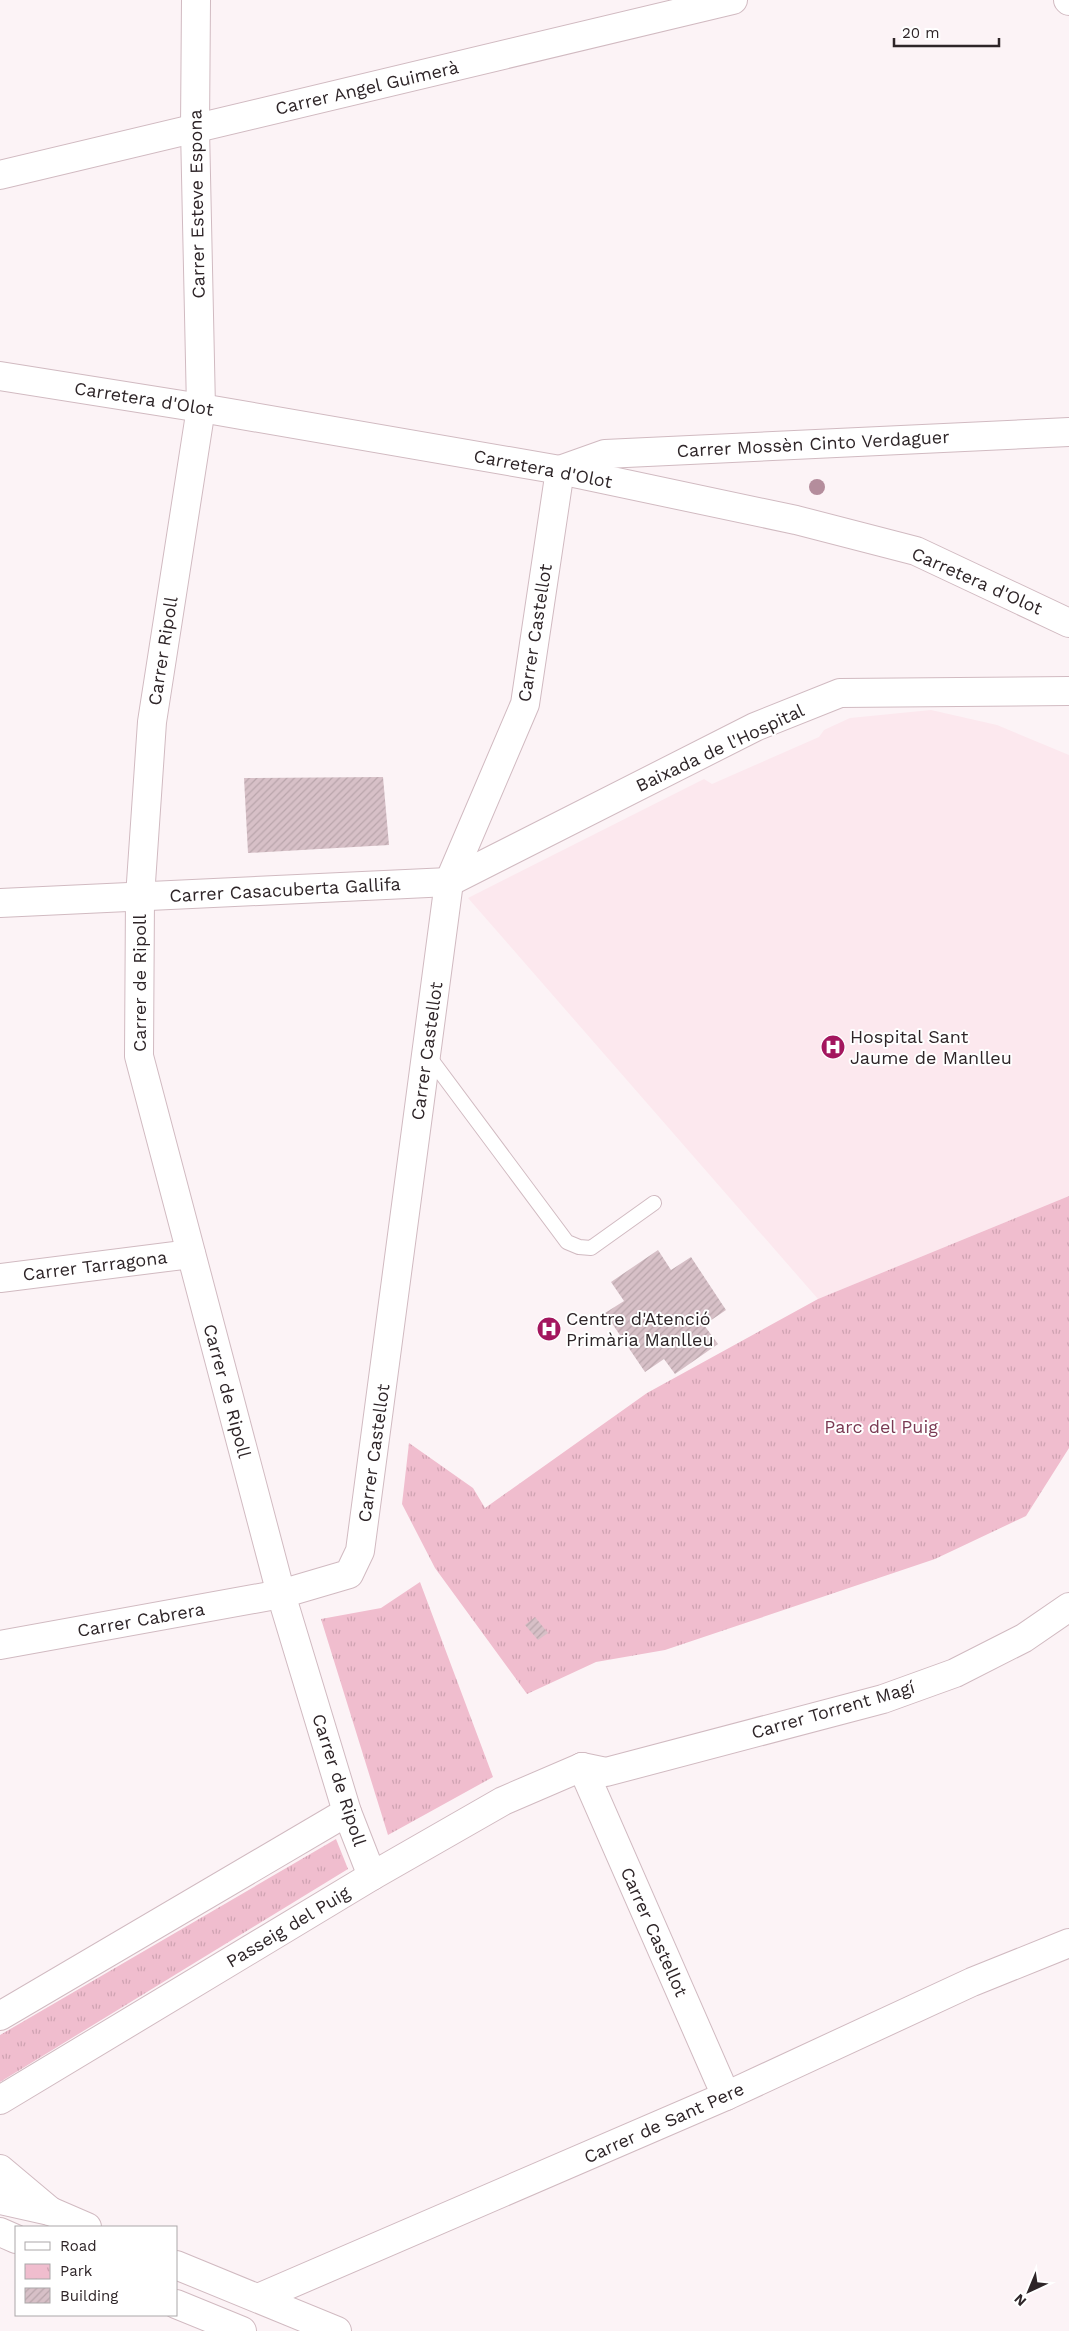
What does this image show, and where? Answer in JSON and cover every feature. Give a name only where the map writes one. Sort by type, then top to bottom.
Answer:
[{"type":"street","name":"Carrer Esteve Espona","points":[[196,0],[195,129],[201,408]]},
{"type":"street","name":"Carrer Angel Guimerà","points":[[0,175],[733,0]]},
{"type":"street","name":"Carretera d'Olot","points":[[0,376],[201,408],[560,470],[796,520],[916,551],[1069,623]]},
{"type":"street","name":"Carrer Ripoll","points":[[140,896],[152,722],[201,408]]},
{"type":"street","name":"Carrer Mossèn Cinto Verdaguer","points":[[560,470],[605,454],[1069,432]]},
{"type":"street","name":"Carrer Castellot","points":[[281,1594],[349,1574],[360,1551],[450,882],[525,704],[560,470]]},
{"type":"street","name":"Baixada de l'Hospital","points":[[450,882],[755,727],[840,694],[1069,691]]},
{"type":"street","name":"Carrer Casacuberta Gallifa","points":[[0,903],[450,882]]},
{"type":"street","name":"Carrer de Ripoll","points":[[140,896],[139,1056],[281,1594],[347,1812],[372,1876]]},
{"type":"street","name":"Carrer Tarragona","points":[[0,1278],[191,1254]]},
{"type":"street","name":"Carrer Cabrera","points":[[0,1645],[281,1594]]},
{"type":"street","name":"Carrer Torrent Magí","points":[[582,1767],[606,1772],[883,1699],[964,1668],[1024,1638],[1069,1607]]},
{"type":"street","name":"Carrer Castellot","points":[[582,1767],[726,2096]]},
{"type":"street","name":"Passeig del Puig","points":[[0,2100],[372,1876],[503,1801],[582,1767]]},
{"type":"street","points":[[0,2016],[347,1812]]},
{"type":"street","name":"Carrer de Sant Pere","points":[[258,2298],[726,2096],[972,1982],[1069,1943]]},
{"type":"street","points":[[0,2169],[50,2212]]},
{"type":"street","points":[[0,2200],[50,2212],[85,2226]]},
{"type":"street","points":[[0,2232],[15,2239]]},
{"type":"street","points":[[178,2266],[337,2331]]},
{"type":"street","points":[[178,2305],[237,2330]]},
{"type":"lane","points":[[427,1054],[567,1242],[579,1247],[591,1248],[654,1203]]},
{"type":"shaded area","name":"Hospital Sant Jaume de Manlleu","points":[[931,710],[997,725],[1069,755],[1069,1196],[818,1299],[468,898],[704,779],[712,784],[819,737],[824,730],[850,718]]},
{"type":"green space","name":"Parc del Puig","points":[[1069,1196],[1069,1448],[1026,1516],[935,1559],[665,1650],[596,1662],[527,1694],[435,1568],[402,1504],[409,1443],[473,1488],[485,1508],[647,1393],[818,1299]]},
{"type":"green space","points":[[420,1582],[493,1777],[388,1835],[321,1619],[381,1608]]},
{"type":"green space","points":[[336,1839],[348,1869],[0,2082],[0,2035]]},
{"type":"building","points":[[383,777],[389,845],[248,853],[244,778]]},
{"type":"building","points":[[658,1250],[671,1270],[691,1257],[726,1310],[704,1325],[718,1344],[675,1374],[664,1359],[645,1372],[605,1313],[624,1301],[611,1282]]},
{"type":"building","points":[[535,1617],[548,1633],[538,1640],[525,1625]]},
{"type":"place","name":"Hospital Sant Jaume de Manlleu","points":[[833,1047]]},
{"type":"place","name":"Centre d'Atenció Primària Manlleu","points":[[549,1329]]}]
